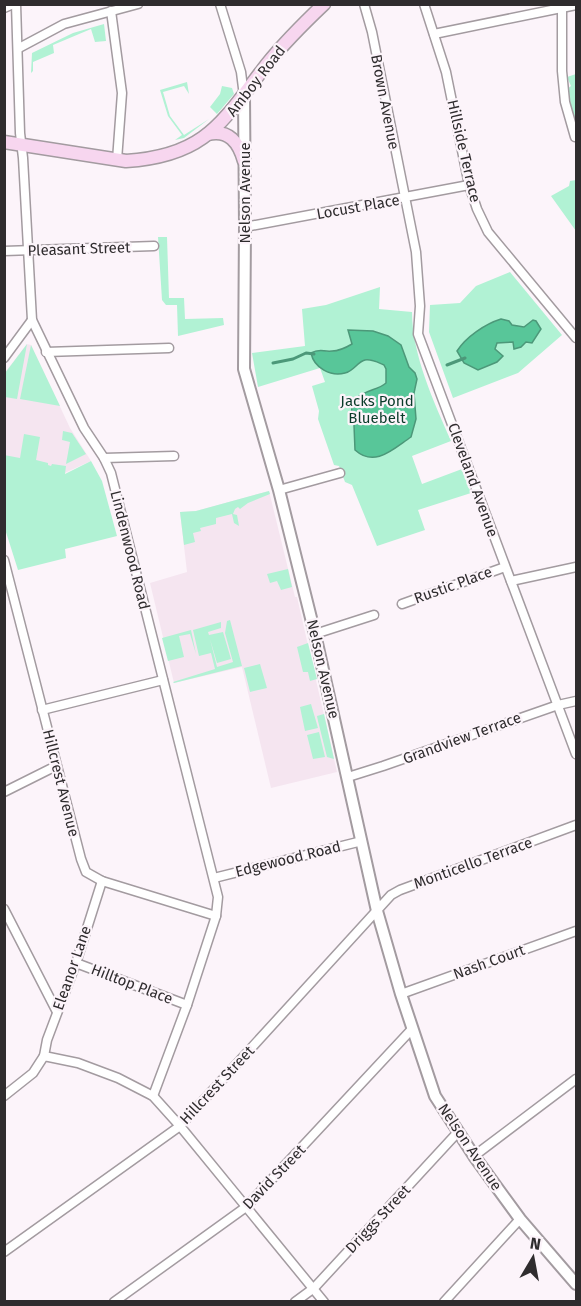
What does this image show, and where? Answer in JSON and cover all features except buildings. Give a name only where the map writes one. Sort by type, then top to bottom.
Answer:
[{"type":"main road","name":"Amboy Road","points":[[4,142],[126,161],[159,157],[191,145],[221,124],[287,41],[324,4]]},
{"type":"main road","points":[[208,134],[220,133],[231,137],[239,146],[244,161]]},
{"type":"street","points":[[4,8],[15,4]]},
{"type":"street","name":"Lindenwood Road","points":[[15,4],[32,320],[84,428],[111,473],[218,897],[216,916],[187,1005],[153,1096]]},
{"type":"street","points":[[19,48],[64,24],[138,4]]},
{"type":"street","name":"Nelson Avenue","points":[[220,4],[241,72],[244,96],[244,369],[279,490],[315,634],[377,911],[401,994],[435,1096],[520,1220],[576,1284]]},
{"type":"street","name":"Brown Avenue","points":[[364,4],[372,32],[404,199]]},
{"type":"street","name":"Hillside Terrace","points":[[424,4],[446,72],[477,209],[489,232],[576,338]]},
{"type":"street","points":[[434,34],[576,5]]},
{"type":"street","points":[[562,8],[562,71],[566,102],[575,137]]},
{"type":"street","points":[[111,11],[122,93],[117,160]]},
{"type":"street","name":"Locust Place","points":[[245,227],[470,185]]},
{"type":"street","name":"Cleveland Avenue","points":[[404,199],[417,258],[420,306],[418,334],[576,754]]},
{"type":"street","name":"Pleasant Street","points":[[4,251],[154,246]]},
{"type":"street","points":[[4,358],[32,320]]},
{"type":"street","points":[[46,352],[169,348]]},
{"type":"street","points":[[104,458],[174,456]]},
{"type":"street","points":[[279,490],[340,473]]},
{"type":"street","name":"Hillcrest Avenue","points":[[4,561],[56,766],[86,872],[102,881],[216,916]]},
{"type":"street","name":"Rustic Place","points":[[402,604],[505,567]]},
{"type":"street","name":"Rustic Place","points":[[511,581],[576,567]]},
{"type":"street","points":[[315,634],[374,615]]},
{"type":"street","points":[[42,710],[163,680]]},
{"type":"street","name":"Grandview Terrace","points":[[348,777],[576,700]]},
{"type":"street","points":[[4,792],[56,766]]},
{"type":"street","name":"Monticello Terrace","points":[[377,911],[391,895],[400,890],[576,825]]},
{"type":"street","name":"Edgewood Road","points":[[214,878],[362,841]]},
{"type":"street","name":"Eleanor Lane","points":[[44,1056],[47,1040],[76,963],[102,881]]},
{"type":"street","points":[[4,909],[57,1012]]},
{"type":"street","name":"Hillcrest Street","points":[[4,1252],[180,1126],[377,911]]},
{"type":"street","name":"Nash Court","points":[[401,994],[576,931]]},
{"type":"street","name":"Hilltop Place","points":[[76,963],[187,1005]]},
{"type":"street","name":"David Street","points":[[114,1302],[246,1207],[412,1029]]},
{"type":"street","points":[[4,1096],[33,1073],[44,1056],[78,1063],[118,1078],[153,1096],[324,1302]]},
{"type":"street","points":[[474,1156],[576,1079]]},
{"type":"street","name":"Driggs Street","points":[[295,1302],[314,1288],[458,1132]]},
{"type":"street","points":[[444,1302],[520,1220]]},
{"type":"shaded area","points":[[501,319],[509,321],[512,325],[524,327],[533,320],[541,329],[532,343],[526,342],[521,347],[514,349],[513,342],[497,343],[495,349],[503,356],[497,362],[478,370],[464,363],[457,351],[465,341],[489,324]]},
{"type":"shaded area","points":[[348,330],[373,331],[388,336],[401,345],[409,367],[417,379],[414,393],[416,419],[411,437],[391,451],[377,457],[362,455],[355,450],[354,425],[350,421],[353,401],[362,394],[386,383],[384,365],[365,360],[348,372],[334,374],[319,367],[311,353],[319,350],[337,350],[352,344]]},
{"type":"shaded area","points":[[27,344],[31,345],[70,428],[91,461],[5,500],[5,373]]},
{"type":"shaded area","points":[[269,491],[295,597],[297,597],[337,772],[271,788],[242,667],[174,683],[150,583],[187,572],[180,512],[196,511]]},
{"type":"green space","points":[[104,24],[106,41],[95,42],[91,29],[53,45],[54,53],[33,62],[31,73],[32,53],[73,33]]},
{"type":"green space","points":[[576,74],[576,125],[567,89],[571,86],[567,77]]},
{"type":"green space","points":[[187,82],[189,94],[184,86],[163,92],[170,116],[184,135],[209,119],[184,138],[175,140],[182,135],[168,116],[160,90]]},
{"type":"green space","points":[[222,86],[232,88],[234,94],[217,114],[210,107],[220,94]]},
{"type":"green space","points":[[576,180],[576,231],[551,196],[569,186],[570,181]]},
{"type":"green space","points":[[158,237],[167,237],[169,298],[184,298],[185,319],[223,318],[224,325],[178,336],[177,305],[166,305],[162,300]]},
{"type":"green space","name":"Jacks Pond Bluebelt","points":[[510,272],[562,335],[518,373],[453,398],[429,332],[430,305],[460,303],[476,286]]},
{"type":"green space","name":"Jacks Pond Bluebelt","points":[[380,287],[379,309],[412,312],[420,361],[451,441],[412,456],[422,484],[462,469],[471,493],[418,510],[425,530],[377,546],[352,485],[345,482],[339,466],[334,465],[318,419],[319,411],[312,386],[325,382],[320,368],[258,387],[252,353],[305,346],[302,309],[326,305]]},
{"type":"green space","points":[[27,344],[17,399],[5,397],[5,373]]},
{"type":"green space","points":[[31,345],[60,406],[20,399]]},
{"type":"green space","points":[[63,431],[72,433],[86,454],[66,464],[70,442],[62,440]]},
{"type":"green space","points":[[24,434],[40,437],[36,460],[51,466],[52,464],[66,466],[65,474],[91,461],[102,481],[117,536],[65,549],[66,558],[18,570],[5,529],[4,455],[20,458]]},
{"type":"green space","points":[[269,491],[270,494],[240,509],[238,507],[235,509],[233,514],[237,515],[239,526],[234,523],[232,514],[216,518],[216,524],[200,528],[201,531],[193,533],[195,542],[184,545],[180,512],[196,511]]},
{"type":"green space","points":[[288,569],[292,587],[281,590],[277,581],[270,583],[267,574]]},
{"type":"green space","points":[[230,620],[242,666],[174,683],[215,669],[211,653],[199,656],[193,630],[221,622],[221,628],[208,632],[209,635],[223,632],[231,659],[217,663],[210,639],[217,667],[233,662],[225,633],[227,621]]},
{"type":"green space","points":[[191,630],[196,654],[190,634],[179,636],[184,657],[168,661],[162,638]]},
{"type":"green space","points":[[308,643],[317,679],[310,681],[308,672],[303,672],[297,647]]},
{"type":"green space","points":[[260,664],[267,688],[250,692],[244,668]]},
{"type":"green space","points":[[311,704],[318,728],[305,731],[300,707]]},
{"type":"green space","points":[[324,714],[334,759],[327,757],[318,721],[317,716]]},
{"type":"green space","points":[[319,732],[325,757],[313,759],[307,735]]},
{"type":"waterway","points":[[273,363],[293,359],[306,353],[314,354]]},
{"type":"waterway","points":[[447,365],[465,358]]}]
